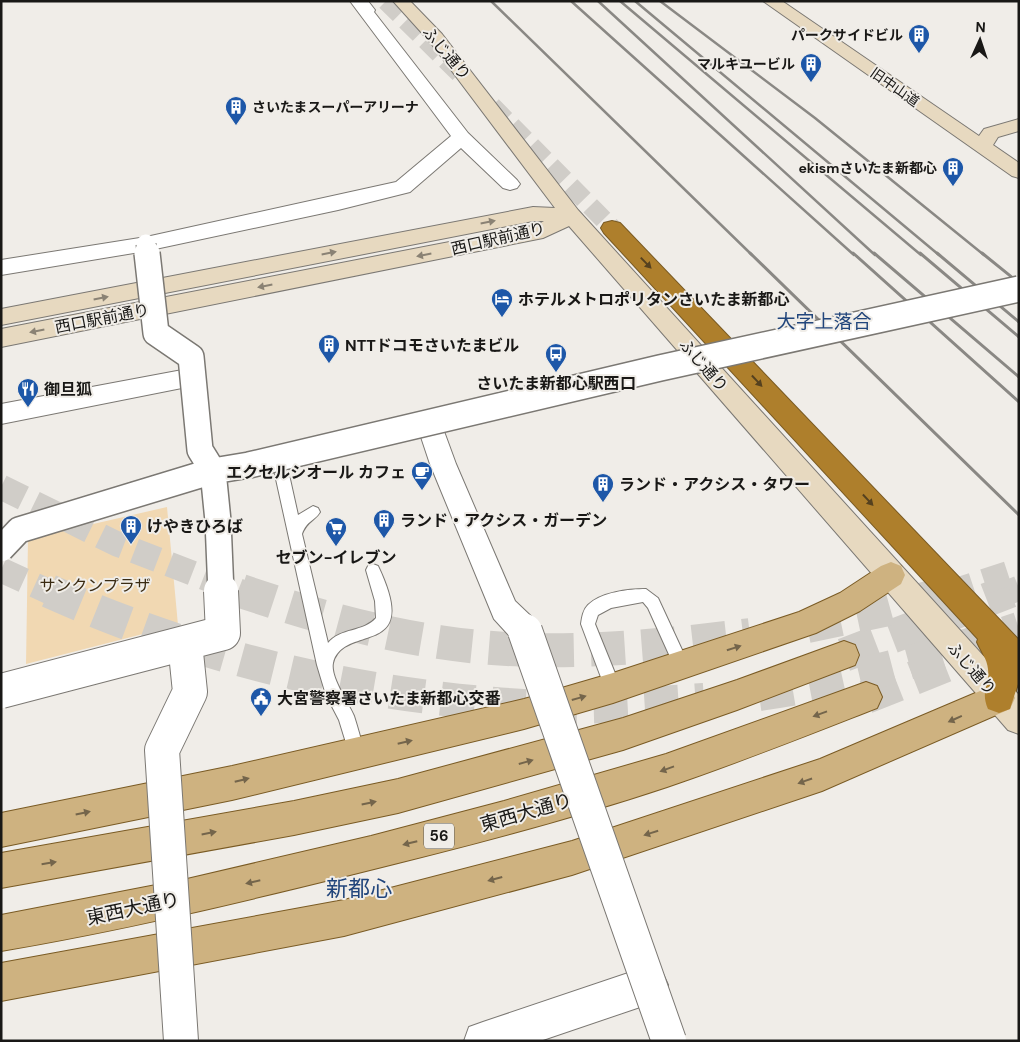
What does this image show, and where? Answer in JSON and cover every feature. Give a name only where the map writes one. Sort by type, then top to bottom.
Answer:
[{"type":"highway","points":[[612,228],[1019,662]]},
{"type":"highway","points":[[980,620],[1002,660],[1009,709]]},
{"type":"main road","name":"ふじ通り","points":[[400,1],[436,38],[571,215],[1009,709]]},
{"type":"main road","name":"旧中山道","points":[[771,1],[1019,172]]},
{"type":"main road","points":[[982,146],[991,134],[1019,125]]},
{"type":"main road","points":[[982,146],[1010,147]]},
{"type":"main road","name":"西口駅前通り","points":[[1,317],[533,214],[571,215]]},
{"type":"main road","name":"西口駅前通り","points":[[1,338],[543,231],[571,215]]},
{"type":"main road","points":[[1,830],[232,783],[524,714],[612,688],[760,640],[825,615],[891,575]]},
{"type":"main road","points":[[1,871],[294,818],[398,796],[623,734],[737,695],[844,655]]},
{"type":"main road","name":"東西大通り","points":[[1,933],[58,924],[299,872],[510,817],[639,779],[755,739],[866,697]]},
{"type":"main road","points":[[1,982],[344,918],[572,858],[688,821],[1009,709]]},
{"type":"street","points":[[358,1],[367,10],[364,12],[461,137],[510,184]]},
{"type":"street","points":[[1,268],[146,244],[338,203],[403,187],[438,159],[461,137]]},
{"type":"street","points":[[1,691],[223,634],[218,521],[213,471],[200,450],[191,356],[156,333],[146,244]]},
{"type":"street","points":[[1,549],[20,530],[213,471],[249,465],[660,368],[1019,289]]},
{"type":"street","points":[[1,414],[193,377]]},
{"type":"street","points":[[429,422],[442,464],[504,610],[525,631],[669,1041]]},
{"type":"street","points":[[181,1041],[162,750],[190,692],[185,643]]},
{"type":"street","points":[[483,1041],[649,985]]},
{"type":"lane","points":[[357,753],[346,717],[334,695],[325,665],[295,535],[281,470],[284,459],[290,450],[300,444],[695,353]]},
{"type":"lane","points":[[295,535],[299,523],[308,514],[313,512]]},
{"type":"lane","points":[[325,665],[330,651],[341,640],[371,631],[381,624],[385,613],[373,570]]},
{"type":"lane","points":[[612,688],[588,624],[589,615],[595,607],[634,595],[646,596],[653,604],[681,665]]},
{"type":"green space","name":"サンクンプラザ","points":[[167,507],[178,625],[26,664],[28,539]]},
{"type":"tunnel","points":[[386,1],[463,77]]},
{"type":"tunnel","points":[[492,106],[612,228]]},
{"type":"tunnel","points":[[1,487],[117,544],[244,593]]},
{"type":"tunnel","points":[[1,570],[52,593]]},
{"type":"tunnel","points":[[949,593],[1019,570]]},
{"type":"tunnel","points":[[1007,593],[1019,588]]},
{"type":"tunnel","points":[[49,591],[105,615],[221,654],[281,670],[401,693],[462,701],[546,707],[614,706],[704,700]]},
{"type":"tunnel","points":[[241,591],[290,607],[364,627],[414,638],[478,647],[556,650],[594,649],[672,644],[750,635]]},
{"type":"tunnel","points":[[807,626],[888,609],[953,591]]},
{"type":"tunnel","points":[[844,655],[1010,591]]},
{"type":"tunnel","points":[[759,694],[858,676],[1019,629]]},
{"type":"tunnel","points":[[866,697],[1019,636]]},
{"type":"railway","points":[[491,1],[752,255]]},
{"type":"railway","points":[[571,1],[854,255]]},
{"type":"railway","points":[[598,1],[875,255]]},
{"type":"railway","points":[[620,1],[921,255]]},
{"type":"railway","points":[[635,1],[939,255]]},
{"type":"railway","points":[[660,1],[815,118],[984,255]]},
{"type":"railway","points":[[750,253],[1019,515]]},
{"type":"railway","points":[[853,253],[1019,402]]},
{"type":"railway","points":[[874,253],[1019,377]]},
{"type":"railway","points":[[920,253],[1019,337]]},
{"type":"railway","points":[[937,253],[1019,322]]},
{"type":"railway","points":[[982,253],[1019,283]]},
{"type":"place","name":"パークサイドビル","points":[[919,54]]},
{"type":"place","name":"マルキユービル","points":[[811,83]]},
{"type":"place","name":"さいたまスーパーアリーナ","points":[[236,126]]},
{"type":"place","name":"ekismさいたま新都心","points":[[953,187]]},
{"type":"place","name":"ホテルメトロポリタンさいたま新都心","points":[[502,318]]},
{"type":"place","name":"NTTドコモさいたまビル","points":[[329,364]]},
{"type":"place","name":"さいたま新都心駅西口","points":[[556,373]]},
{"type":"place","name":"御旦狐","points":[[28,408]]},
{"type":"place","name":"エクセルシオール カフェ","points":[[422,491]]},
{"type":"place","name":"ランド・アクシス・タワー","points":[[603,503]]},
{"type":"place","name":"ランド・アクシス・ガーデン","points":[[384,539]]},
{"type":"place","name":"けやきひろば","points":[[131,545]]},
{"type":"place","name":"セブン-イレブン","points":[[336,547]]},
{"type":"place","name":"大宮警察署さいたま新都心交番","points":[[261,717]]},
{"type":"district","name":"大字上落合","points":[[824,321]]},
{"type":"district","name":"新都心","points":[[359,888]]}]
